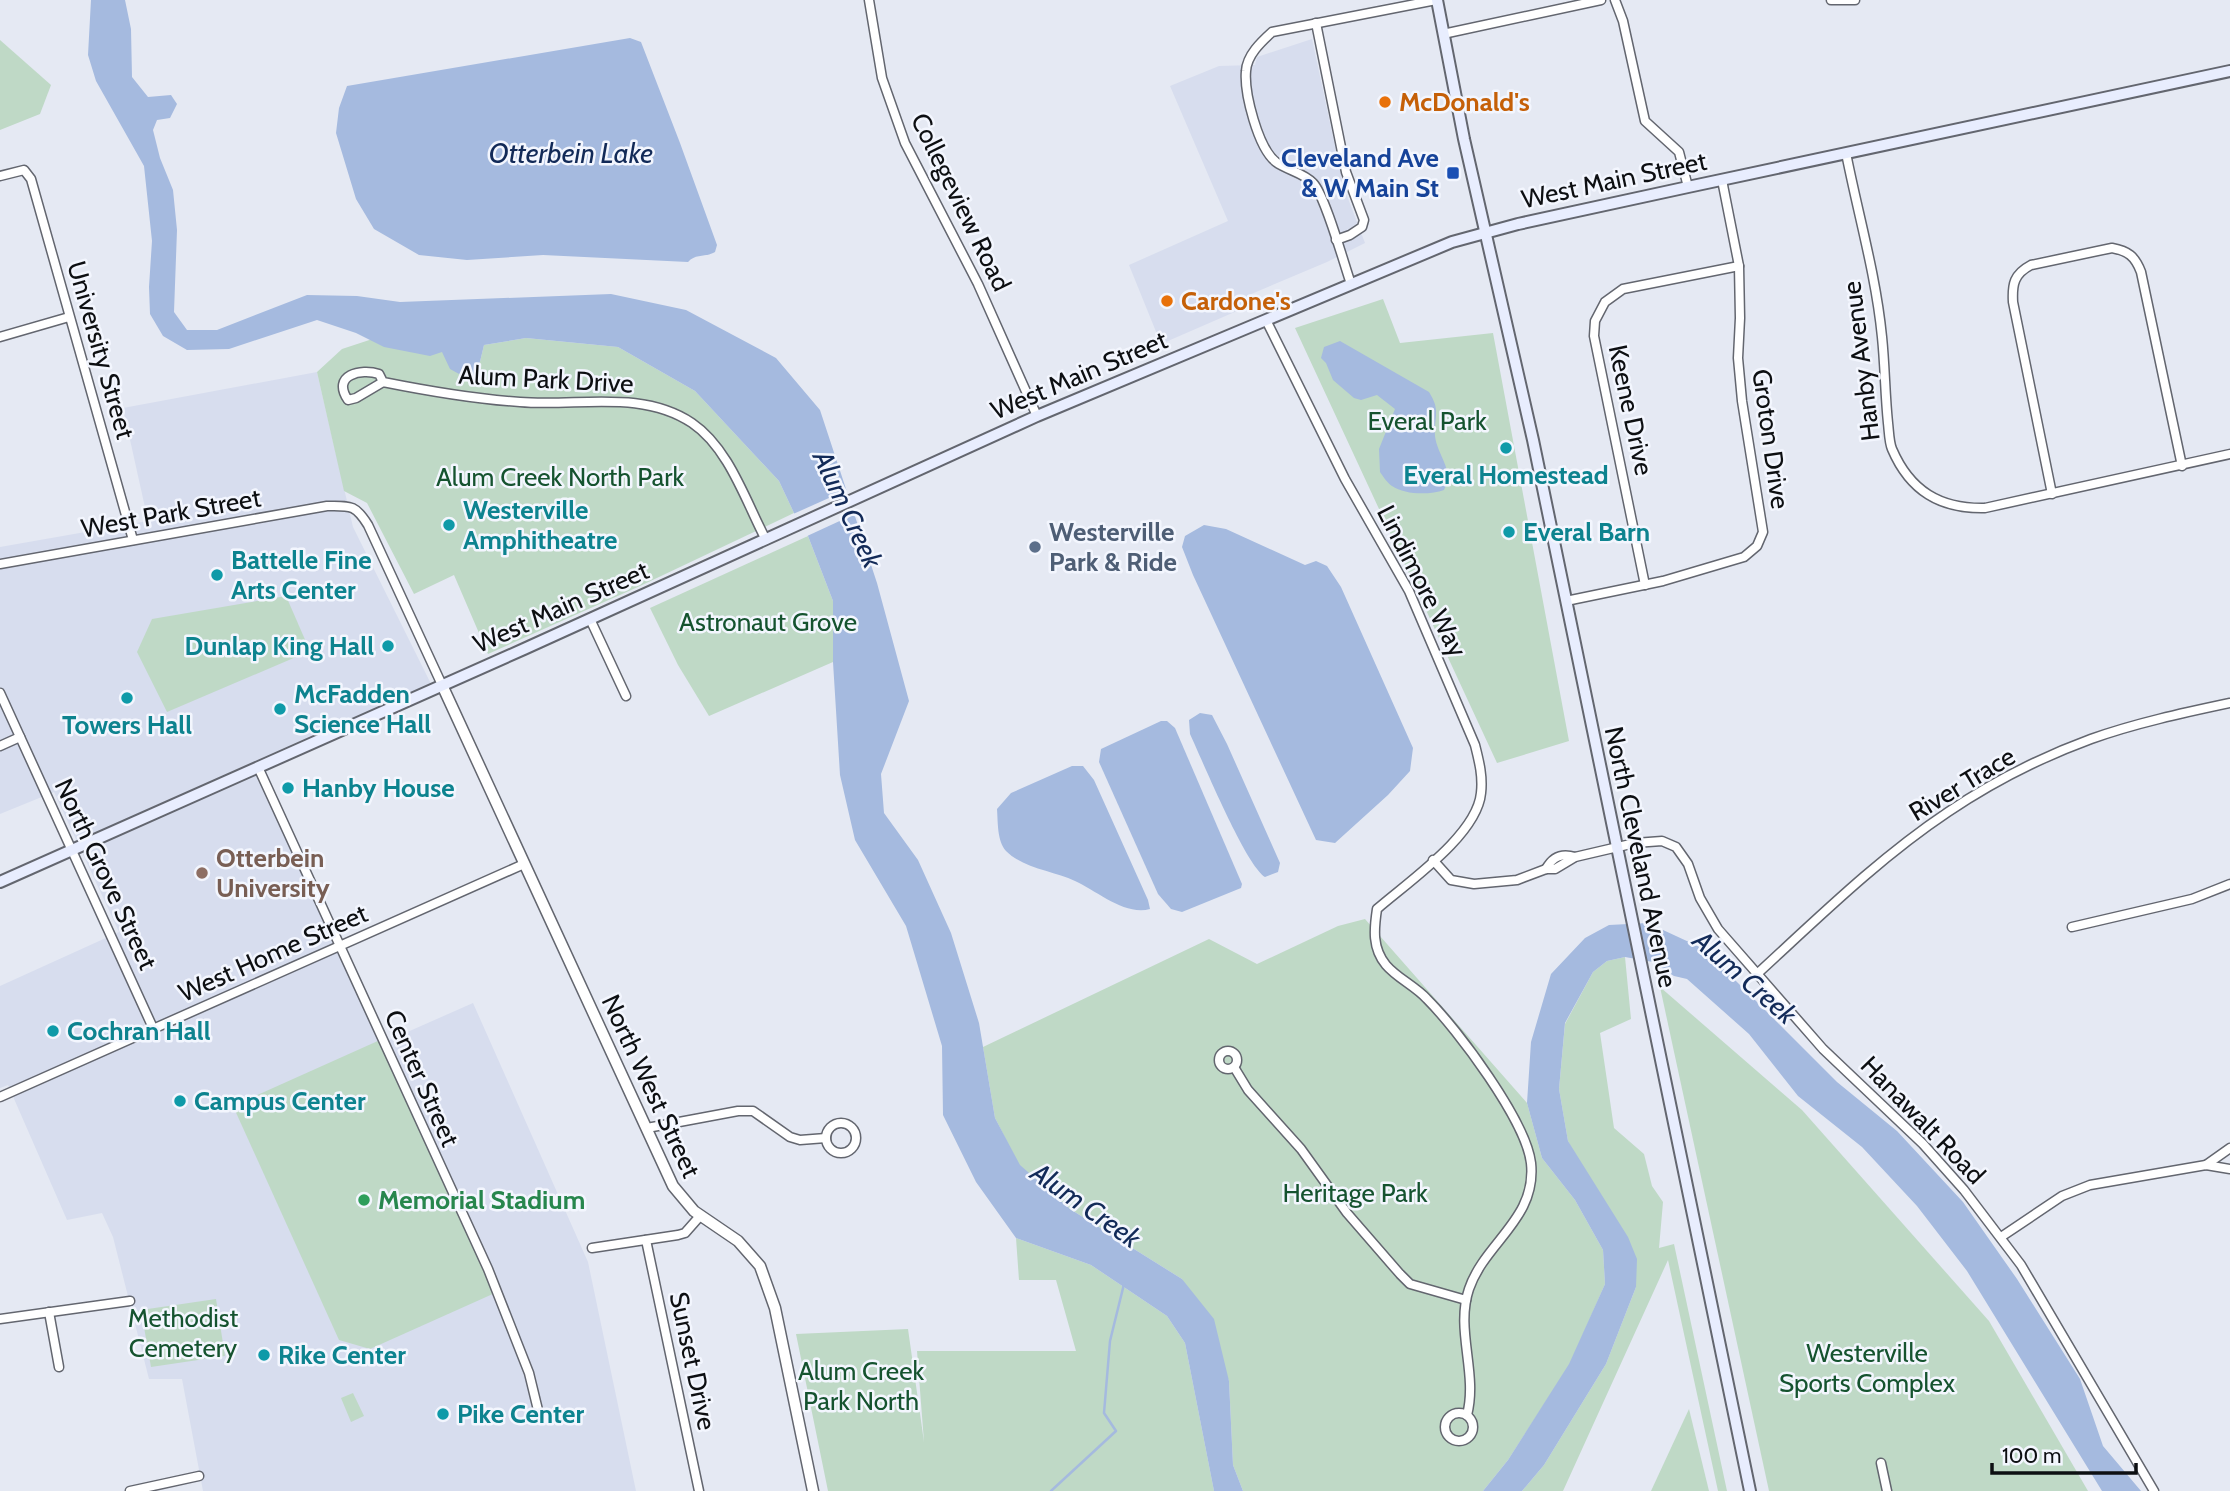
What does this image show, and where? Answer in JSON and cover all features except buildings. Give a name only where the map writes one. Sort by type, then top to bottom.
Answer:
[{"type":"main road","name":"North Cleveland Avenue","points":[[1437,0],[1533,440],[1750,1491]]},
{"type":"main road","name":"West Main Street","points":[[0,882],[1037,416],[1452,242],[1688,187],[2230,71]]},
{"type":"street","name":"Collegeview Road","points":[[869,0],[882,78],[905,143],[978,284],[1037,416]]},
{"type":"street","points":[[1351,284],[1322,198],[1313,182],[1273,160],[1256,133],[1246,71],[1255,48],[1272,32],[1437,0]]},
{"type":"street","points":[[1444,34],[1601,0]]},
{"type":"street","points":[[1615,0],[1623,21],[1645,121],[1679,152],[1688,187]]},
{"type":"street","points":[[1831,0],[1855,0]]},
{"type":"street","points":[[1316,23],[1346,172],[1364,220],[1362,227],[1336,240]]},
{"type":"street","name":"Hanby Avenue","points":[[1846,153],[1875,285],[1891,447],[1908,476],[1934,500],[1969,508],[1985,508],[2230,454]]},
{"type":"street","name":"University Street","points":[[0,176],[21,170],[27,172],[133,540]]},
{"type":"street","name":"Groton Drive","points":[[1566,601],[1646,585],[1744,557],[1757,547],[1763,532],[1742,401],[1738,358],[1739,266],[1722,180]]},
{"type":"street","points":[[2052,494],[2012,289],[2021,270],[2070,256],[2112,247],[2126,250],[2136,259],[2182,466]]},
{"type":"street","name":"Keene Drive","points":[[1646,585],[1594,336],[1595,321],[1605,302],[1623,289],[1739,266]]},
{"type":"street","points":[[0,337],[69,317]]},
{"type":"street","name":"Lindimore Way","points":[[1266,320],[1345,479],[1409,592],[1475,745],[1481,769],[1481,795],[1476,811],[1462,834],[1377,909],[1374,930],[1376,945],[1386,965],[1424,995],[1445,1017],[1517,1122],[1527,1144],[1531,1163],[1528,1200],[1473,1278],[1466,1300]]},
{"type":"street","name":"Alum Park Drive","points":[[383,382],[379,374],[370,371],[355,372],[348,376],[344,385],[345,395],[348,400],[356,398],[383,382],[436,393],[516,402],[622,401],[663,410],[692,424],[710,441],[735,476],[766,540]]},
{"type":"street","name":"West Park Street","points":[[0,564],[327,506],[350,506],[357,509],[368,526],[442,685]]},
{"type":"street","points":[[590,619],[626,696]]},
{"type":"street","name":"North West Street","points":[[442,685],[673,1186],[688,1206],[727,1231],[760,1266],[770,1291],[813,1491]]},
{"type":"street","name":"North Grove Street","points":[[0,693],[153,1028]]},
{"type":"street","name":"River Trace","points":[[1757,974],[1894,852],[1949,811],[2006,778],[2091,739],[2162,718],[2230,703]]},
{"type":"street","points":[[0,746],[20,737]]},
{"type":"street","name":"Center Street","points":[[258,767],[488,1269],[529,1373],[538,1410]]},
{"type":"street","name":"Hanawalt Road","points":[[1433,860],[1451,880],[1462,884],[1506,882],[1546,869],[1555,869],[1575,857],[1655,840],[1668,842],[1680,851],[1688,864],[1708,915],[1757,974],[1823,1049],[1923,1144],[2001,1237],[2021,1265],[2154,1491]]},
{"type":"street","name":"West Home Street","points":[[0,1097],[524,864]]},
{"type":"street","points":[[2072,927],[2192,899],[2230,884]]},
{"type":"street","points":[[1234,1067],[1248,1090],[1301,1149],[1347,1213],[1400,1274],[1410,1284],[1466,1300],[1464,1330],[1471,1381],[1467,1415]]},
{"type":"street","points":[[647,1128],[738,1111],[753,1111],[790,1137],[800,1140],[826,1138]]},
{"type":"street","points":[[2206,1166],[2230,1148]]},
{"type":"street","points":[[2001,1237],[2062,1196],[2090,1185],[2206,1166],[2230,1169]]},
{"type":"street","points":[[592,1248],[685,1233],[700,1216]]},
{"type":"street","name":"Sunset Drive","points":[[646,1241],[699,1491]]},
{"type":"street","points":[[0,1319],[131,1301]]},
{"type":"street","points":[[49,1312],[59,1367]]},
{"type":"street","points":[[1881,1463],[1887,1491]]},
{"type":"street","points":[[130,1491],[199,1476]]},
{"type":"shaded area","points":[[1312,39],[1344,188],[1365,243],[1249,295],[1253,304],[1161,344],[1129,265],[1228,221],[1170,86],[1219,66],[1255,65],[1257,57]]},
{"type":"shaded area","name":"Otterbein University","points":[[317,372],[353,527],[431,684],[261,761],[387,1041],[473,1003],[588,1262],[636,1491],[203,1491],[182,1379],[149,1379],[113,1237],[102,1213],[67,1220],[8,1085],[0,1088],[0,986],[119,932],[54,792],[0,814],[0,547],[148,521],[123,408]]},
{"type":"green space","points":[[0,40],[51,85],[40,114],[0,130]]},
{"type":"green space","name":"Everal Park","points":[[1383,299],[1400,343],[1493,333],[1569,741],[1497,763],[1295,328]]},
{"type":"green space","name":"Alum Creek North Park","points":[[415,325],[477,374],[484,345],[526,338],[618,347],[695,391],[779,481],[794,513],[488,654],[454,575],[414,594],[367,503],[344,491],[317,372],[342,349]]},
{"type":"green space","name":"Astronaut Grove","points":[[808,536],[833,601],[833,662],[709,716],[678,665],[650,608]]},
{"type":"green space","points":[[286,596],[310,651],[167,712],[137,652],[152,619]]},
{"type":"green space","name":"Heritage Park","points":[[1365,919],[1527,1103],[1542,1158],[1575,1200],[1603,1250],[1605,1284],[1570,1364],[1508,1460],[1483,1491],[1243,1491],[1233,1465],[1229,1381],[1182,1279],[1070,1209],[1019,1165],[995,1118],[983,1047],[1209,939],[1257,964],[1338,926]]},
{"type":"green space","points":[[1625,957],[1631,1019],[1600,1033],[1614,1128],[1644,1154],[1652,1186],[1663,1202],[1659,1248],[1674,1244],[1727,1491],[1718,1491],[1668,1260],[1563,1491],[1522,1491],[1544,1465],[1606,1364],[1636,1287],[1568,1141],[1559,1089],[1565,1024],[1593,972],[1607,961]]},
{"type":"green space","name":"Westerville Sports Complex","points":[[1660,987],[1802,1110],[1989,1321],[2088,1491],[1769,1491]]},
{"type":"green space","name":"Memorial Stadium","points":[[380,1040],[495,1293],[370,1349],[339,1340],[233,1106]]},
{"type":"green space","name":"Alum Creek Park North","points":[[1016,1238],[1091,1265],[1167,1316],[1185,1343],[1214,1491],[828,1491],[796,1334],[908,1329],[924,1442],[917,1351],[1076,1351],[1056,1280],[1019,1280]]},
{"type":"green space","name":"Methodist Cemetery","points":[[216,1299],[225,1356],[151,1367],[141,1310]]},
{"type":"green space","points":[[353,1393],[364,1416],[351,1422],[341,1398]]},
{"type":"green space","points":[[1689,1409],[1709,1491],[1651,1491]]},
{"type":"water","name":"Alum Creek","points":[[91,0],[125,0],[131,29],[132,77],[148,97],[171,95],[177,104],[170,118],[157,120],[153,130],[160,158],[173,190],[177,230],[174,312],[187,330],[217,330],[307,295],[357,296],[400,302],[611,294],[686,310],[776,358],[820,410],[877,583],[909,701],[881,774],[884,813],[918,860],[951,933],[979,1023],[995,1118],[1020,1165],[1070,1209],[1182,1279],[1214,1319],[1229,1381],[1233,1465],[1243,1491],[1214,1491],[1185,1343],[1167,1316],[1091,1265],[1016,1238],[976,1182],[943,1115],[942,1046],[906,926],[855,840],[840,775],[833,662],[833,601],[808,536],[779,481],[695,391],[618,347],[526,338],[484,345],[477,374],[470,380],[450,369],[442,352],[430,356],[384,347],[356,333],[317,320],[229,349],[187,350],[163,336],[150,314],[152,241],[144,166],[96,81],[88,55]]},
{"type":"water","name":"Otterbein Lake","points":[[630,38],[641,42],[717,245],[715,252],[694,257],[688,262],[543,255],[467,260],[419,255],[374,229],[356,199],[336,133],[339,108],[347,86]]},
{"type":"water","points":[[1340,341],[1429,392],[1436,409],[1436,443],[1447,469],[1444,490],[1410,493],[1390,485],[1380,472],[1379,449],[1395,409],[1377,395],[1361,400],[1354,398],[1333,380],[1321,358],[1324,347]]},
{"type":"water","points":[[1204,525],[1226,529],[1305,565],[1316,561],[1327,566],[1341,587],[1413,748],[1410,771],[1335,843],[1316,840],[1193,575],[1182,547],[1185,536]]},
{"type":"water","points":[[1200,713],[1212,715],[1227,744],[1280,863],[1278,872],[1265,877],[1257,868],[1225,811],[1190,734],[1189,720]]},
{"type":"water","points":[[1161,721],[1167,721],[1175,728],[1242,884],[1241,888],[1182,912],[1171,909],[1158,894],[1099,762],[1101,749]]},
{"type":"water","points":[[1072,766],[1083,766],[1094,780],[1150,909],[1121,906],[1075,881],[1021,862],[1003,847],[998,831],[997,809],[1011,793]]},
{"type":"water","points":[[1648,923],[1704,949],[1837,1082],[1897,1131],[1963,1202],[2017,1279],[2080,1379],[2103,1446],[2141,1491],[2102,1491],[1967,1271],[1917,1206],[1862,1147],[1798,1096],[1749,1034],[1687,979],[1674,976],[1653,962],[1625,957],[1607,961],[1593,972],[1565,1023],[1559,1089],[1568,1141],[1628,1237],[1637,1259],[1636,1287],[1606,1364],[1544,1465],[1522,1491],[1483,1491],[1508,1460],[1569,1364],[1605,1284],[1603,1250],[1575,1200],[1542,1158],[1527,1103],[1531,1042],[1551,974],[1585,938],[1609,925]]},
{"type":"pier","points":[[849,489],[857,513],[805,537],[791,515]]},
{"type":"waterway","points":[[1051,1491],[1116,1431],[1104,1413],[1110,1341],[1124,1284]]},
{"type":"place","name":"McDonald's","points":[[1385,102]]},
{"type":"place","name":"Cleveland Ave & W Main St","points":[[1453,173]]},
{"type":"place","name":"Cardone's","points":[[1167,301]]},
{"type":"place","name":"Everal Homestead","points":[[1506,448]]},
{"type":"place","name":"Westerville Amphitheatre","points":[[449,525]]},
{"type":"place","name":"Everal Barn","points":[[1509,532]]},
{"type":"place","name":"Westerville Park & Ride","points":[[1035,547]]},
{"type":"place","name":"Battelle Fine Arts Center","points":[[217,575]]},
{"type":"place","name":"Dunlap King Hall","points":[[388,646]]},
{"type":"place","name":"Towers Hall","points":[[127,698]]},
{"type":"place","name":"McFadden Science Hall","points":[[280,709]]},
{"type":"place","name":"Hanby House","points":[[288,788]]},
{"type":"place","name":"Otterbein University","points":[[202,873]]},
{"type":"place","name":"Cochran Hall","points":[[53,1031]]},
{"type":"place","name":"Campus Center","points":[[180,1101]]},
{"type":"place","name":"Memorial Stadium","points":[[364,1200]]},
{"type":"place","name":"Rike Center","points":[[264,1355]]},
{"type":"place","name":"Pike Center","points":[[443,1414]]}]
